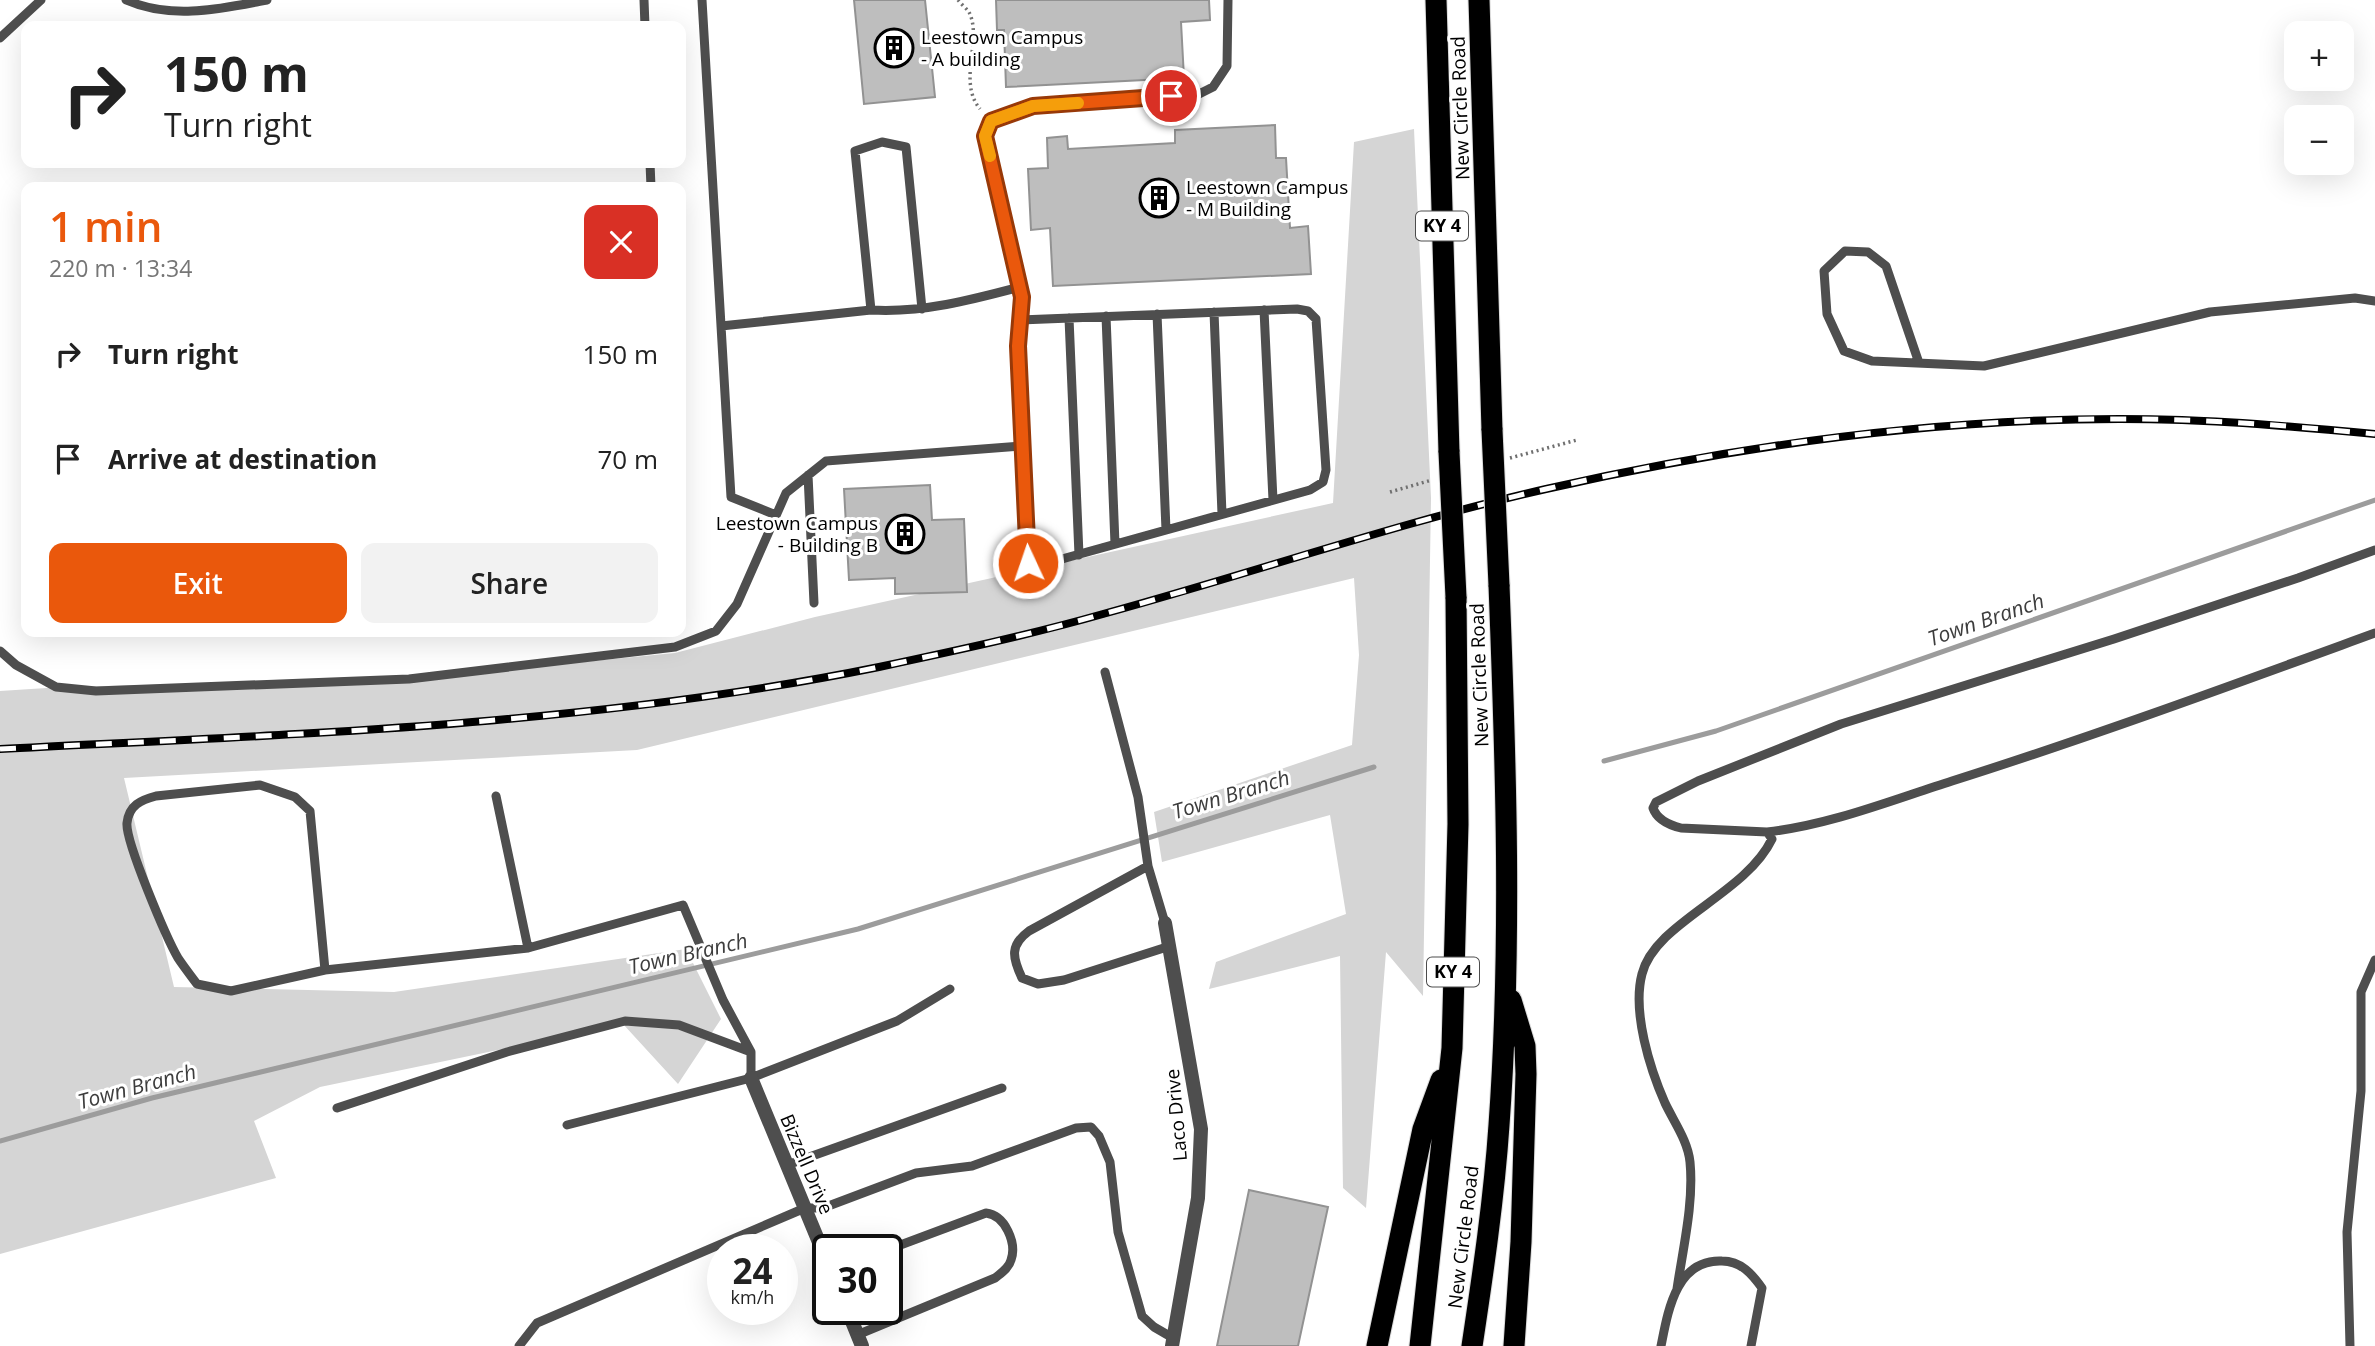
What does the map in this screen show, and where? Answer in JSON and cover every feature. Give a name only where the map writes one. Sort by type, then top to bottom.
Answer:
[{"type":"highway","name":"New Circle Road","points":[[1420,1346],[1452,1048],[1458,824],[1457,597],[1449,452],[1436,0]]},
{"type":"highway","name":"New Circle Road","points":[[1472,1346],[1488,1241],[1499,1126],[1506,983],[1506,820],[1479,0]]},
{"type":"highway","points":[[1506,983],[1525,1046],[1526,1074],[1521,1242],[1514,1346]]},
{"type":"highway","points":[[1377,1346],[1423,1129],[1452,1048]]},
{"type":"street","points":[[991,121],[985,136],[1022,297],[1018,346],[1028,563]]},
{"type":"street","name":"Laco Drive","points":[[1165,923],[1189,1049],[1201,1141],[1198,1198],[1173,1342]]},
{"type":"street","name":"Bizzell Drive","points":[[751,1078],[815,1234]]},
{"type":"lane","points":[[0,38],[41,0]]},
{"type":"lane","points":[[126,0],[142,7],[170,12],[223,8],[267,0]]},
{"type":"lane","points":[[644,0],[645,21]]},
{"type":"lane","points":[[702,0],[731,497],[776,515]]},
{"type":"lane","points":[[991,121],[1033,106],[1199,94],[1213,87],[1227,66],[1228,0]]},
{"type":"lane","points":[[871,310],[855,151],[882,142],[906,147],[922,309]]},
{"type":"lane","points":[[1919,363],[1886,266],[1868,252],[1845,251],[1824,271],[1827,314],[1844,351],[1872,361],[1984,366],[2210,312],[2355,298],[2375,301]]},
{"type":"lane","points":[[721,326],[871,310],[903,312],[1020,287]]},
{"type":"lane","points":[[1020,320],[1264,310],[1308,311],[1316,319],[1326,470],[1323,482],[1310,490],[1079,555],[1044,564],[1028,563]]},
{"type":"lane","points":[[1264,310],[1273,500]]},
{"type":"lane","points":[[1214,312],[1222,514]]},
{"type":"lane","points":[[1157,314],[1166,530]]},
{"type":"lane","points":[[1106,316],[1115,544]]},
{"type":"lane","points":[[1069,318],[1079,555]]},
{"type":"lane","points":[[0,651],[16,665],[56,687],[96,691],[409,679],[675,647],[716,631],[737,604],[786,493],[826,461],[1022,446]]},
{"type":"lane","points":[[808,475],[814,603]]},
{"type":"lane","points":[[2375,550],[2115,639],[1841,724],[1698,781],[1663,798],[1653,808],[1667,824],[1681,828],[1767,832],[1803,826],[2017,760],[2375,633]]},
{"type":"lane","points":[[1105,672],[1138,797],[1148,866],[1165,923]]},
{"type":"lane","points":[[325,970],[310,811],[295,797],[260,785],[156,796],[139,800],[131,809],[126,824],[132,848],[177,957],[197,984],[232,991],[325,970],[528,948],[683,905],[723,1000],[751,1052],[751,1078]]},
{"type":"lane","points":[[496,796],[528,948]]},
{"type":"lane","points":[[1677,1289],[1690,1202],[1690,1162],[1688,1149],[1665,1101],[1648,1054],[1640,1013],[1642,974],[1656,948],[1673,930],[1749,872],[1765,853],[1772,839],[1767,832]]},
{"type":"lane","points":[[1148,866],[1029,931],[1017,940],[1012,958],[1022,978],[1038,984],[1064,980],[1170,946]]},
{"type":"lane","points":[[2350,1346],[2347,1232],[2352,1157],[2361,1091],[2361,992],[2375,960]]},
{"type":"lane","points":[[567,1125],[751,1078],[897,1021],[950,989]]},
{"type":"lane","points":[[337,1108],[507,1052],[625,1021],[679,1025],[751,1052]]},
{"type":"lane","points":[[787,1165],[1002,1088]]},
{"type":"lane","points":[[519,1346],[537,1323],[804,1208],[823,1208],[915,1173],[972,1166],[1076,1128],[1091,1127],[1099,1136],[1110,1162],[1118,1232],[1142,1316],[1173,1342]]},
{"type":"lane","points":[[903,1244],[986,1213],[995,1214],[1005,1224],[1012,1252],[1008,1267],[996,1278],[903,1321]]},
{"type":"lane","points":[[1661,1346],[1668,1309],[1677,1289],[1690,1270],[1709,1260],[1730,1261],[1751,1272],[1762,1288],[1751,1346]]},
{"type":"lane","points":[[860,1341],[895,1325]]},
{"type":"path","points":[[958,0],[969,12],[972,27],[969,78],[977,105],[991,121]]},
{"type":"shaded area","points":[[1414,129],[1431,498],[1423,996],[1386,952],[1366,1208],[1343,1188],[1340,956],[1209,989],[1216,962],[1346,914],[1330,815],[1162,862],[1154,812],[1352,745],[1359,655],[1354,578],[637,750],[124,778],[174,987],[394,992],[686,949],[721,1019],[678,1084],[623,1024],[320,1087],[254,1121],[276,1178],[0,1254],[0,691],[62,687],[409,679],[675,653],[815,617],[1333,503],[1354,142]]},
{"type":"building","name":"Leestown Campus - A building","points":[[854,0],[925,0],[935,97],[864,104]]},
{"type":"building","points":[[996,0],[1209,0],[1210,20],[1181,22],[1184,78],[1006,87],[1004,30],[997,30]]},
{"type":"building","name":"Leestown Campus - M Building","points":[[1275,125],[1276,158],[1286,158],[1290,228],[1308,226],[1311,274],[1053,286],[1050,228],[1031,230],[1028,169],[1048,168],[1047,138],[1067,136],[1068,149],[1175,143],[1175,130]]},
{"type":"building","name":"Leestown Campus - Building B","points":[[930,485],[932,520],[964,519],[967,592],[895,594],[895,578],[849,580],[844,489]]},
{"type":"building","points":[[1249,1190],[1328,1207],[1298,1346],[1217,1346]]},
{"type":"waterway","name":"Town Branch","points":[[1604,761],[1716,731],[2375,500]]},
{"type":"waterway","name":"Town Branch","points":[[0,1141],[152,1098],[858,929],[1374,767]]},
{"type":"railway","points":[[0,749],[441,724],[661,703],[770,687],[879,667],[1047,629],[1434,517],[1546,489],[1703,457],[1862,434],[1942,426],[2102,419],[2230,422],[2375,434]]},
{"type":"slow traffic","points":[[990,156],[985,136],[991,121],[1033,106],[1078,103]]},
{"type":"place","name":"Leestown Campus - A building","points":[[894,48]]},
{"type":"place","name":"Leestown Campus - M Building","points":[[1159,198]]},
{"type":"place","name":"Leestown Campus - Building B","points":[[905,534]]},
{"type":"route","points":[[1028,563],[1018,346],[1022,297],[985,136],[991,121],[1033,106],[1171,96]]}]
